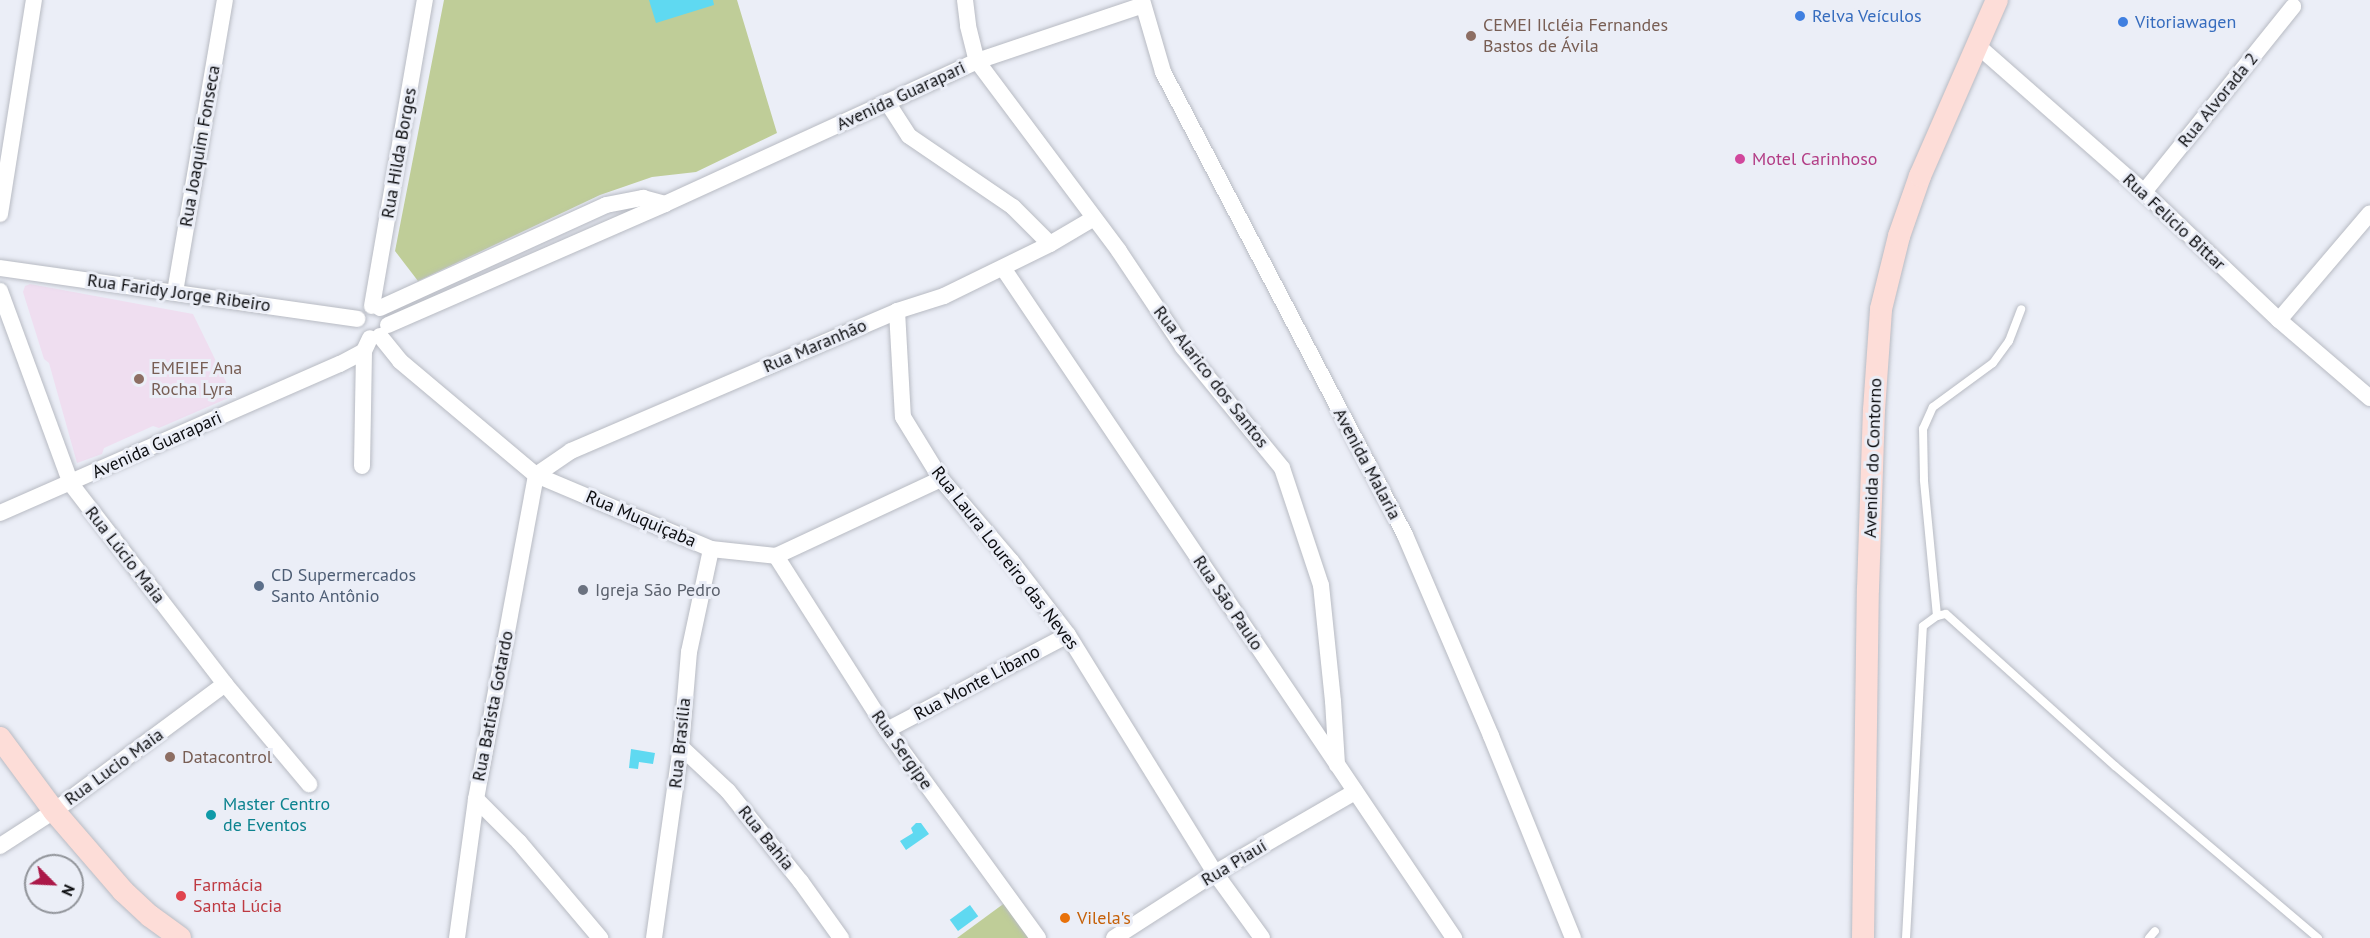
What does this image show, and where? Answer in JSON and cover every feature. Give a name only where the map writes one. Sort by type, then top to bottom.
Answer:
[{"type":"main road","name":"Avenida do Contorno","points":[[1863,938],[1868,577],[1874,410],[1881,309],[1899,236],[1920,176],[1978,46],[1995,1]]},
{"type":"main road","points":[[0,738],[54,811],[123,891],[176,937]]},
{"type":"street","points":[[0,214],[34,0]]},
{"type":"street","name":"Rua Joaquim Fonseca","points":[[175,292],[225,0]]},
{"type":"street","name":"Rua Hilda Borges","points":[[376,307],[425,0]]},
{"type":"street","name":"Rua Alarico dos Santos","points":[[965,0],[968,26],[977,61],[1095,218],[1183,347],[1250,426],[1282,468],[1320,585],[1333,701],[1337,765]]},
{"type":"street","name":"Avenida Guarapari","points":[[0,513],[71,484],[376,337],[977,61],[1143,2]]},
{"type":"street","name":"Avenida Malaria","points":[[1143,2],[1163,72],[1405,536],[1491,736],[1573,938]]},
{"type":"street","name":"Rua Alvorada 2","points":[[2144,192],[2293,7]]},
{"type":"street","name":"Rua Felicio Bittar","points":[[1978,46],[2144,192],[2279,320],[2370,398]]},
{"type":"street","points":[[886,102],[909,136],[1012,207],[1050,244]]},
{"type":"street","points":[[376,337],[360,332],[357,319],[359,313],[606,205],[643,198],[665,204]]},
{"type":"street","points":[[2279,320],[2370,213]]},
{"type":"street","name":"Rua Maranhão","points":[[536,475],[571,451],[897,311],[944,296],[1050,244],[1095,218]]},
{"type":"street","name":"Rua Faridy Jorge Ribeiro","points":[[0,268],[357,319]]},
{"type":"street","name":"Rua São Paulo","points":[[1003,268],[1454,938]]},
{"type":"street","name":"Rua Lúcio Maia","points":[[0,291],[71,484],[225,684],[309,784]]},
{"type":"street","points":[[362,466],[376,337],[388,317],[376,307]]},
{"type":"street","name":"Rua Laura Loureiro das Neves","points":[[897,311],[903,417],[941,479],[1011,561],[1068,635],[1215,873],[1262,938]]},
{"type":"street","name":"Rua Muquiçaba","points":[[376,337],[400,361],[536,475],[711,549],[776,556]]},
{"type":"street","name":"Rua Batista Gotardo","points":[[457,938],[476,799],[536,475]]},
{"type":"street","points":[[776,556],[941,479]]},
{"type":"street","name":"Rua Brasília","points":[[654,938],[681,747],[689,652],[711,549]]},
{"type":"street","name":"Rua Sergipe","points":[[776,556],[887,730],[1038,938]]},
{"type":"street","name":"Rua Monte Líbano","points":[[887,730],[1068,635]]},
{"type":"street","name":"Rua Lucio Maia","points":[[0,846],[54,811],[225,684]]},
{"type":"street","name":"Rua Bahia","points":[[681,747],[728,791],[801,882],[841,938]]},
{"type":"street","name":"Rua Piauí","points":[[1114,938],[1215,873],[1355,792]]},
{"type":"street","points":[[476,799],[519,842],[600,938]]},
{"type":"lane","points":[[1937,616],[1924,480],[1923,429],[1933,407],[1993,363],[2009,341],[2021,309]]},
{"type":"lane","points":[[1906,938],[1923,626],[1937,616],[1946,614],[2115,766],[2318,938]]},
{"type":"shaded area","name":"EMEIEF Ana Rocha Lyra","points":[[30,284],[193,314],[233,396],[159,428],[153,426],[104,448],[102,454],[77,463],[49,363],[44,359],[23,292],[25,286]]},
{"type":"green space","points":[[444,0],[737,0],[777,133],[696,172],[652,177],[600,195],[418,281],[395,251]]},
{"type":"green space","points":[[1006,902],[1033,938],[957,938]]},
{"type":"water","points":[[649,0],[713,0],[714,5],[656,23]]},
{"type":"water","points":[[631,749],[655,753],[653,764],[639,762],[638,769],[629,768]]},
{"type":"water","points":[[916,823],[921,823],[929,834],[906,850],[900,841],[913,833],[911,828]]},
{"type":"water","points":[[970,905],[978,916],[958,931],[950,920]]},
{"type":"place","name":"Relva Veículos","points":[[1800,16]]},
{"type":"place","name":"Vitoriawagen","points":[[2123,22]]},
{"type":"place","name":"CEMEI Ilcléia Fernandes Bastos de Ávila","points":[[1471,36]]},
{"type":"place","name":"Motel Carinhoso","points":[[1740,159]]},
{"type":"place","name":"EMEIEF Ana Rocha Lyra","points":[[139,379]]},
{"type":"place","name":"CD Supermercados Santo Antônio","points":[[259,586]]},
{"type":"place","name":"Igreja São Pedro","points":[[583,590]]},
{"type":"place","name":"Datacontrol","points":[[170,757]]},
{"type":"place","name":"Master Centro de Eventos","points":[[211,815]]},
{"type":"place","name":"Farmácia Santa Lúcia","points":[[181,896]]},
{"type":"place","name":"Vilela's","points":[[1065,918]]}]
